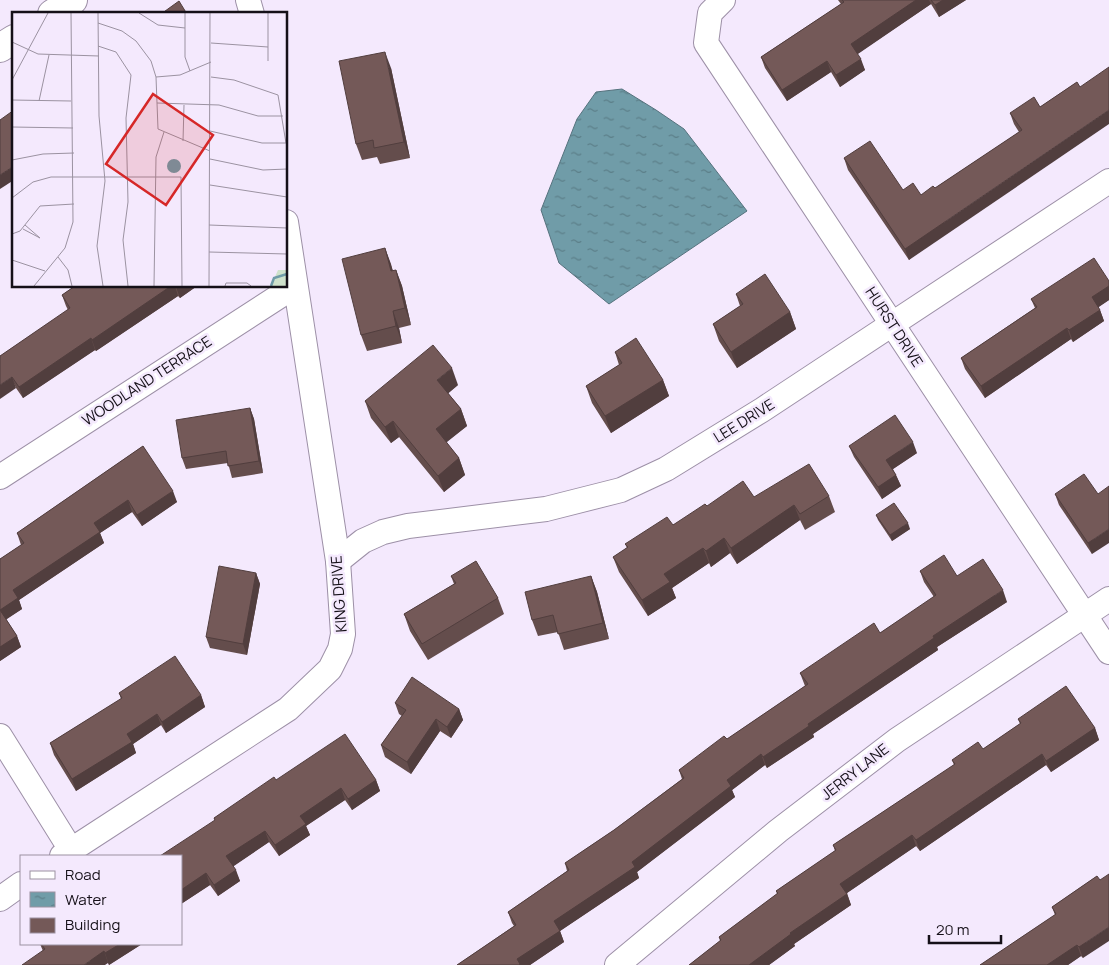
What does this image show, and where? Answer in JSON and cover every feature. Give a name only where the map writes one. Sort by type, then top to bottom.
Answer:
[{"type":"street","points":[[55,12],[73,0]]},
{"type":"street","name":"HURST DRIVE","points":[[723,0],[710,13],[706,43],[1109,652]]},
{"type":"street","points":[[0,48],[12,40]]},
{"type":"street","name":"LEE DRIVE","points":[[338,561],[363,541],[383,532],[408,526],[546,509],[621,490],[666,468],[762,410],[1109,182]]},
{"type":"street","name":"KING DRIVE","points":[[67,853],[288,709],[330,668],[340,649],[343,634],[338,561],[288,236]]},
{"type":"street","name":"WOODLAND TERRACE","points":[[0,477],[295,286]]},
{"type":"street","name":"JERRY LANE","points":[[617,965],[778,831],[897,740],[1109,599]]},
{"type":"street","points":[[0,736],[67,853]]},
{"type":"street","points":[[0,899],[20,885]]},
{"type":"water","points":[[622,89],[684,129],[747,211],[609,304],[559,263],[541,210],[577,119],[596,92]]},
{"type":"building","points":[[842,0],[916,0],[851,44],[861,59],[836,75],[827,61],[782,90],[761,57],[844,2]]},
{"type":"building","points":[[931,0],[943,0],[935,5]]},
{"type":"building","points":[[179,1],[186,12],[164,12]]},
{"type":"building","points":[[385,52],[404,142],[374,148],[373,140],[356,144],[339,61]]},
{"type":"building","points":[[1109,67],[1109,110],[905,249],[844,158],[870,141],[903,190],[913,183],[921,195],[933,186],[935,188],[1022,130],[1010,113],[1034,97],[1040,107],[1077,82],[1080,87]]},
{"type":"building","points":[[12,111],[12,167],[0,175],[0,120]]},
{"type":"building","points":[[385,248],[391,271],[396,270],[405,308],[393,311],[396,326],[361,335],[342,259]]},
{"type":"building","points":[[1094,258],[1109,281],[1109,286],[1092,297],[1100,310],[1069,330],[1067,328],[981,386],[961,358],[1037,307],[1031,299]]},
{"type":"building","points":[[765,274],[790,312],[731,352],[713,324],[743,304],[736,294]]},
{"type":"building","points":[[72,288],[168,288],[19,387],[12,377],[0,385],[0,356],[70,308],[62,295]]},
{"type":"building","points":[[636,338],[663,380],[605,416],[586,386],[622,363],[615,352]]},
{"type":"building","points":[[433,345],[452,368],[437,380],[461,409],[436,429],[459,458],[438,476],[393,421],[385,427],[365,401]]},
{"type":"building","points":[[250,408],[259,461],[228,466],[226,451],[182,458],[176,420]]},
{"type":"building","points":[[895,415],[913,442],[886,460],[896,475],[878,487],[849,446]]},
{"type":"building","points":[[143,446],[173,491],[137,515],[128,500],[94,523],[100,532],[13,590],[18,598],[0,610],[0,559],[24,543],[17,533]]},
{"type":"building","points":[[809,464],[829,496],[800,514],[794,505],[731,548],[724,538],[706,551],[703,548],[664,574],[670,582],[642,600],[613,557],[628,547],[625,544],[667,517],[673,525],[705,504],[707,506],[743,481],[754,497]]},
{"type":"building","points":[[1084,474],[1098,494],[1109,486],[1109,529],[1088,543],[1055,494]]},
{"type":"building","points":[[894,503],[908,523],[890,535],[876,515]]},
{"type":"building","points":[[944,555],[957,576],[983,559],[1003,590],[933,636],[934,638],[808,724],[809,726],[763,757],[761,754],[727,780],[731,786],[632,862],[635,867],[554,921],[560,931],[517,959],[519,965],[457,965],[516,925],[508,912],[569,870],[565,863],[614,830],[684,778],[679,770],[724,736],[727,739],[808,684],[800,673],[874,623],[880,633],[936,595],[920,571]]},
{"type":"building","points":[[476,561],[498,598],[422,644],[404,614],[456,583],[451,576]]},
{"type":"building","points":[[219,566],[256,573],[243,644],[206,637]]},
{"type":"building","points":[[591,576],[603,623],[558,634],[553,615],[532,620],[525,592]]},
{"type":"building","points":[[0,610],[17,636],[0,647]]},
{"type":"building","points":[[175,656],[201,695],[162,722],[157,714],[127,734],[132,742],[72,779],[50,743],[122,698],[119,693]]},
{"type":"building","points":[[412,677],[459,709],[447,727],[436,719],[407,762],[381,745],[406,710],[395,703]]},
{"type":"building","points":[[1066,686],[1095,728],[1046,761],[1042,754],[916,840],[912,835],[840,884],[847,894],[790,933],[749,965],[689,965],[721,940],[719,937],[778,893],[776,891],[836,850],[833,845],[955,764],[952,760],[978,742],[983,749],[1021,723],[1018,719]]},
{"type":"building","points":[[345,734],[376,780],[348,799],[341,788],[300,816],[306,824],[275,845],[265,831],[226,856],[236,870],[214,885],[206,873],[182,889],[182,855],[162,855],[215,820],[214,818],[274,777],[276,780]]},
{"type":"building","points":[[1109,874],[1109,927],[1047,965],[980,965],[1056,914],[1052,907],[1097,876],[1100,880]]},
{"type":"building","points":[[42,945],[118,945],[105,953],[104,951],[84,965],[22,965],[45,949]]}]
